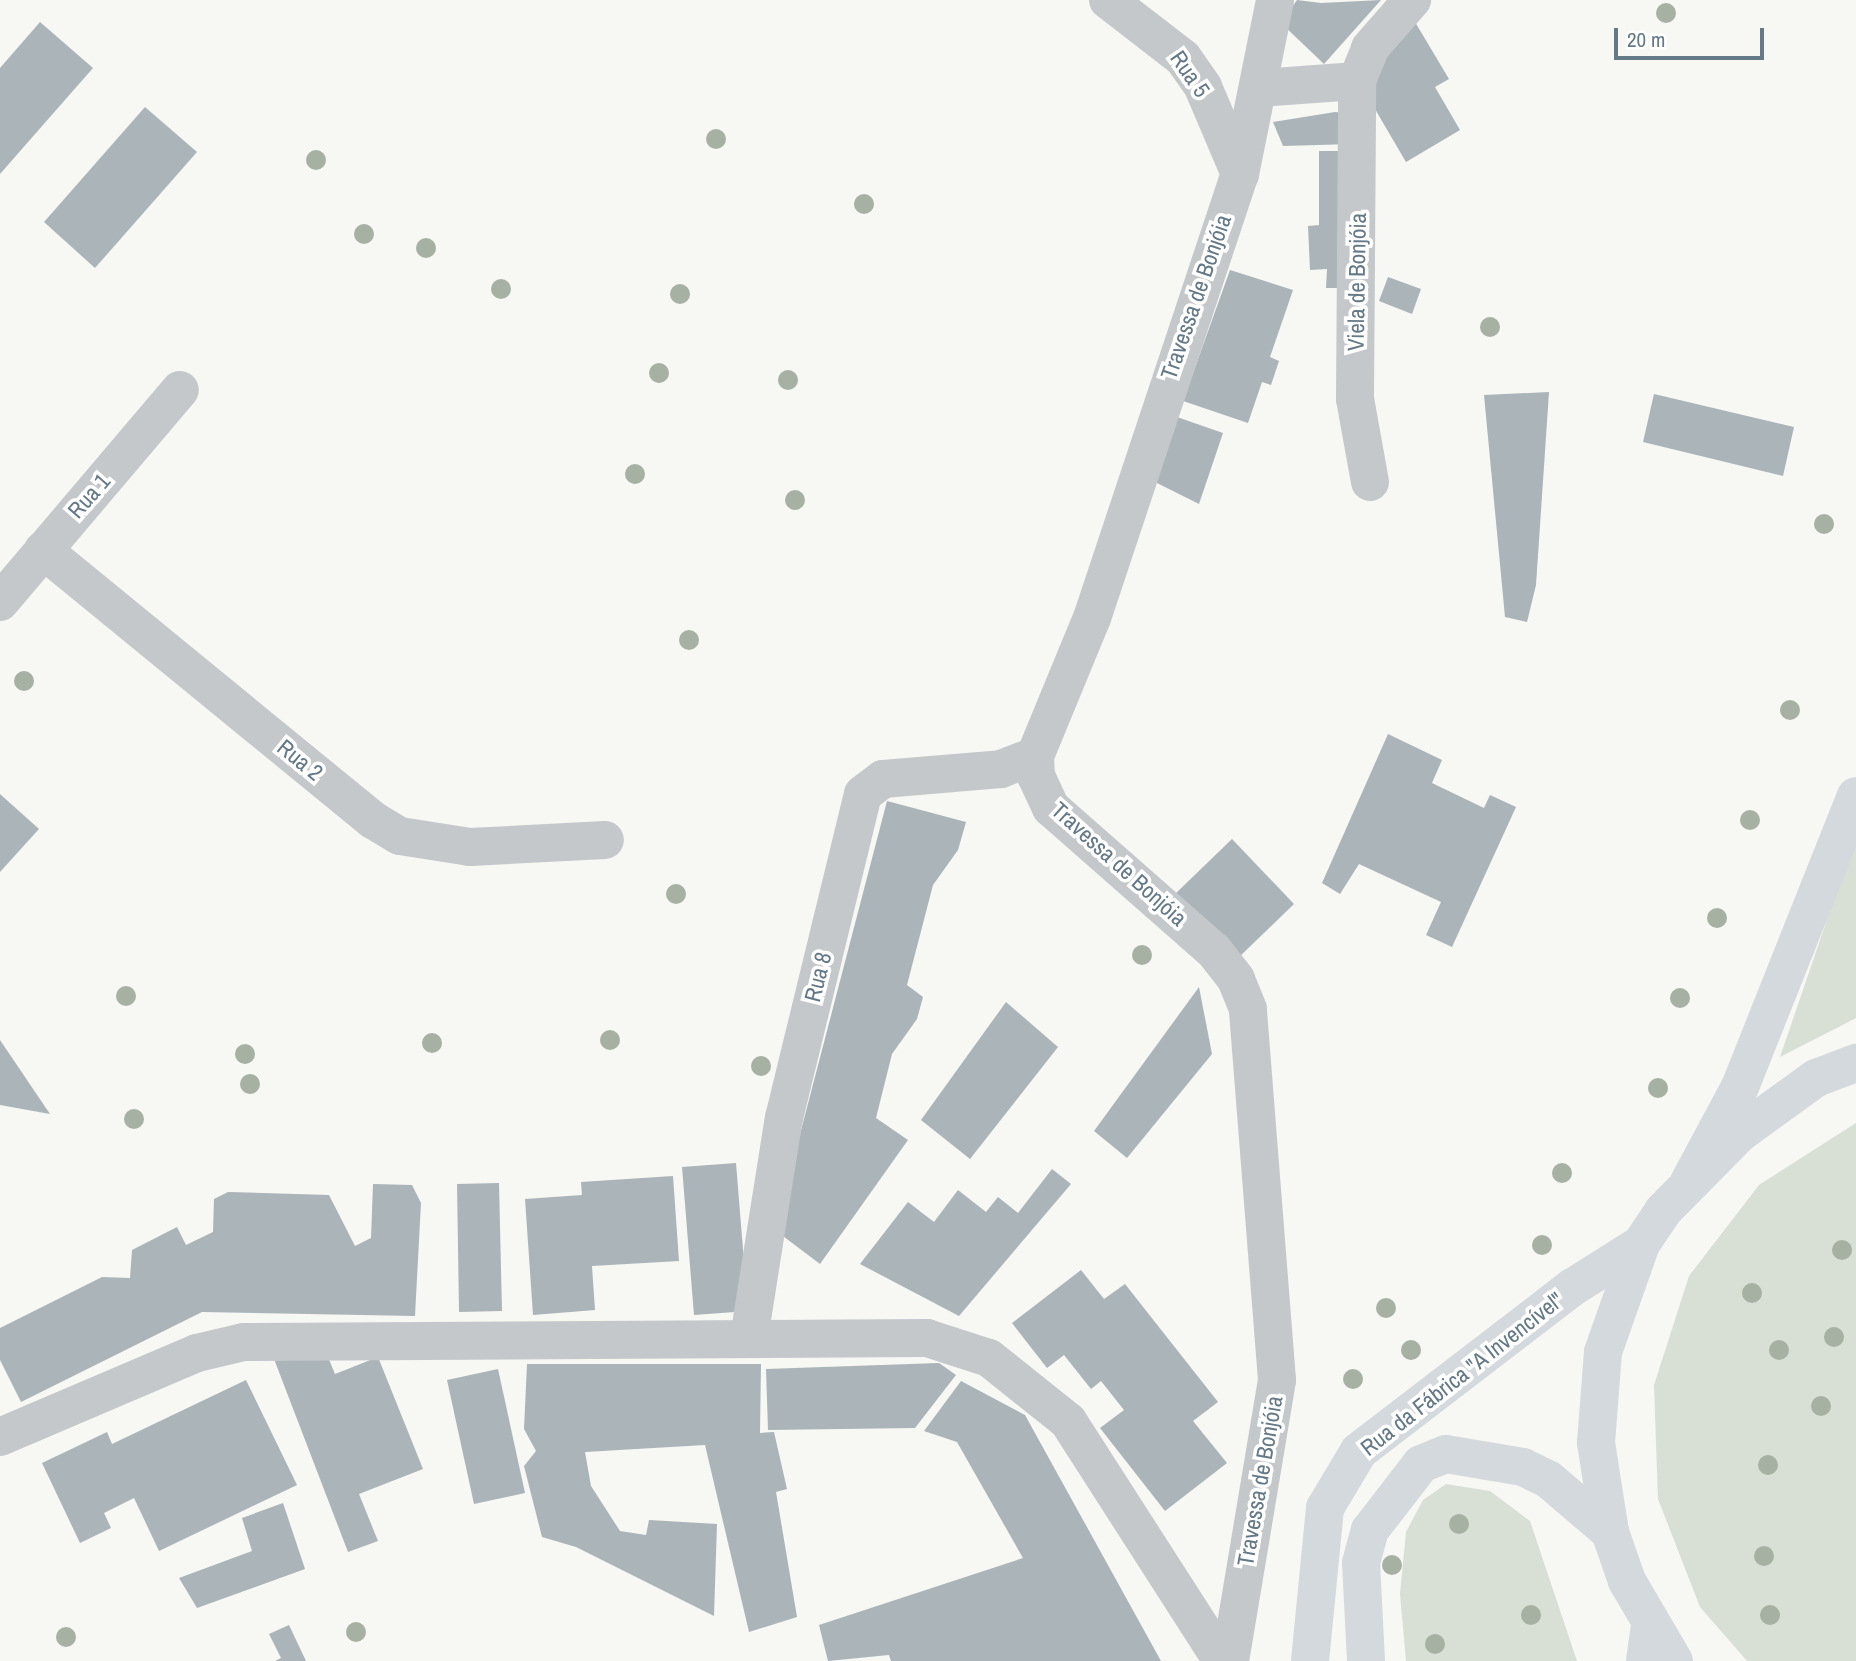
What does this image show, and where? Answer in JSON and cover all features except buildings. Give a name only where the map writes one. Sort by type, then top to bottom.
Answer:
[{"type":"main road","points":[[1689,1182],[1740,1087],[1856,796]]},
{"type":"main road","points":[[1674,1661],[1648,1644],[1610,1532],[1596,1443],[1603,1352],[1641,1244],[1689,1182],[1740,1133],[1805,1086],[1856,1063]]},
{"type":"main road","name":"Rua da Fábrica \"A Invencível\"","points":[[1310,1661],[1325,1508],[1359,1451],[1573,1287],[1641,1244]]},
{"type":"main road","name":"Rua da Fábrica \"A Invencível\"","points":[[1366,1661],[1361,1563],[1370,1530],[1421,1464],[1446,1454],[1523,1467],[1548,1479],[1610,1532]]},
{"type":"street","name":"Rua 5","points":[[1108,0],[1183,58],[1203,87],[1240,174]]},
{"type":"street","name":"Travessa de Bonjóia","points":[[1230,1661],[1277,1380],[1248,1009],[1236,979],[1214,951],[1051,808],[1038,783],[1035,756],[1092,618],[1240,174],[1275,0]]},
{"type":"street","name":"Viela de Bonjóia","points":[[1370,482],[1355,399],[1357,81],[1370,48],[1412,0]]},
{"type":"street","points":[[1259,88],[1357,81]]},
{"type":"street","name":"Rua 1","points":[[0,602],[180,390]]},
{"type":"street","name":"Rua 2","points":[[43,550],[400,836],[470,847],[605,840]]},
{"type":"street","name":"Rua 8","points":[[749,1338],[784,1118],[863,794],[883,779],[1001,769],[1035,756]]},
{"type":"street","points":[[0,1437],[197,1353],[244,1342],[927,1338],[957,1344],[1018,1377],[1074,1430],[1223,1661]]},
{"type":"shaded area","points":[[1856,835],[1856,1018],[1780,1057]]},
{"type":"shaded area","points":[[1856,1123],[1856,1661],[1747,1661],[1700,1607],[1658,1499],[1654,1385],[1689,1276],[1759,1185]]},
{"type":"shaded area","points":[[1446,1484],[1490,1491],[1530,1521],[1577,1661],[1406,1661],[1400,1594],[1406,1532],[1423,1500]]}]
